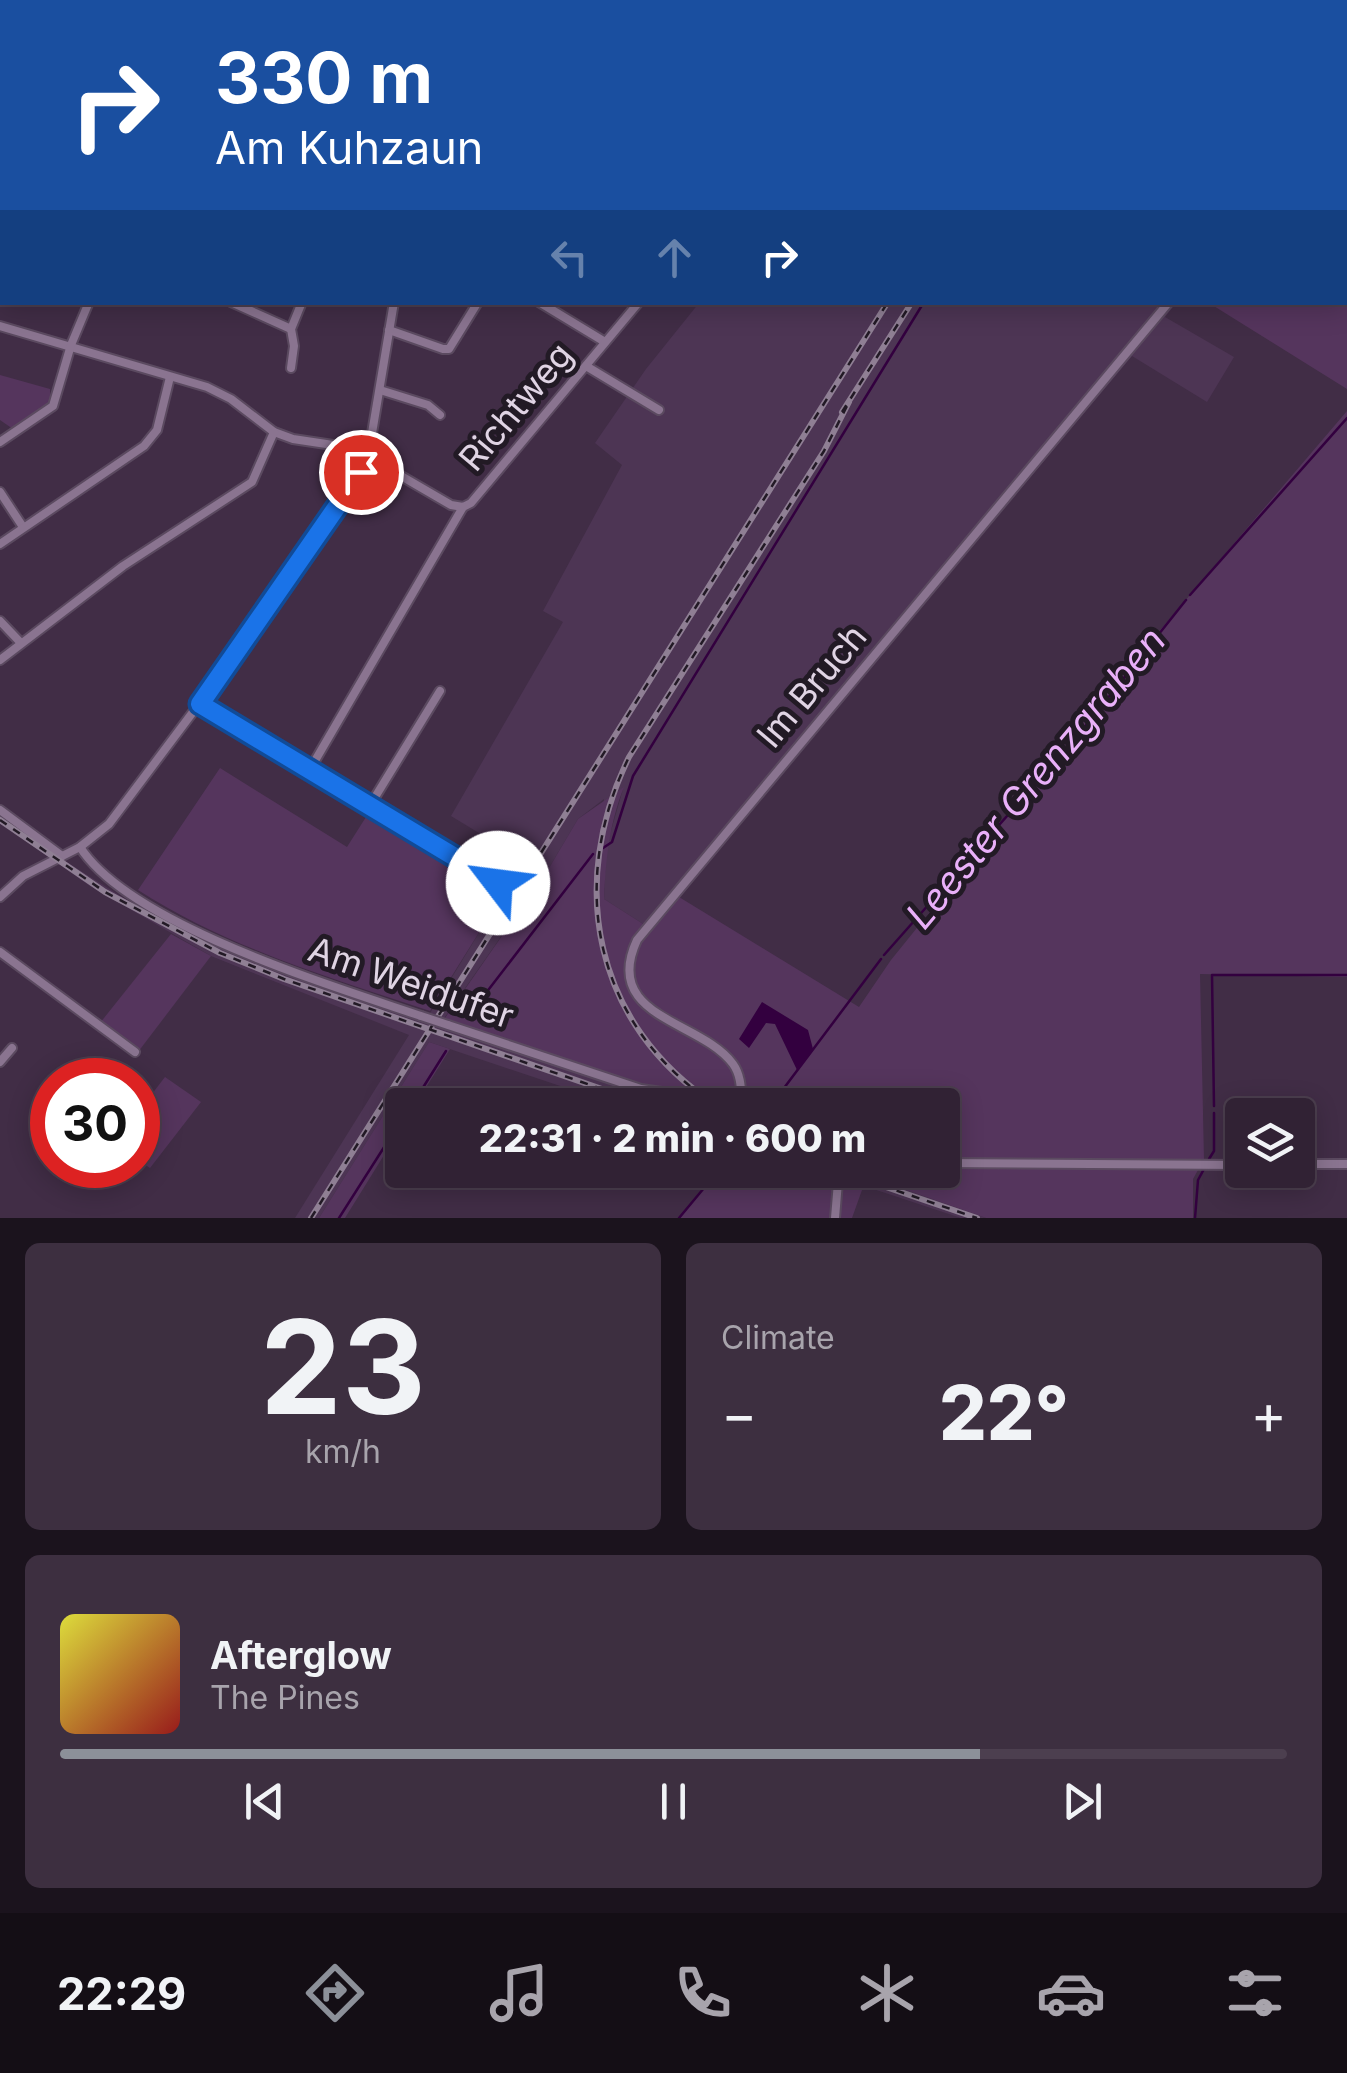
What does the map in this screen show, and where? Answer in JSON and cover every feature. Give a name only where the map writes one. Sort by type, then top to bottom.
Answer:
[{"type":"street","points":[[0,442],[53,406],[70,345],[88,305]]},
{"type":"street","points":[[237,305],[291,330]]},
{"type":"street","points":[[291,368],[291,330],[301,305]]},
{"type":"street","points":[[0,897],[22,876],[80,847],[110,824],[200,704],[361,472],[368,457],[394,305]]},
{"type":"street","points":[[390,330],[443,350],[450,348],[476,305]]},
{"type":"street","points":[[543,305],[605,342]]},
{"type":"street","name":"Richtweg","points":[[274,432],[354,448],[452,506],[463,506],[472,502],[636,305]]},
{"type":"street","name":"Im Bruch","points":[[741,1088],[733,1063],[652,1011],[637,995],[630,966],[637,940],[1166,305]]},
{"type":"street","points":[[0,326],[221,393],[274,432],[252,482],[123,566],[0,660]]},
{"type":"street","points":[[586,366],[659,410]]},
{"type":"street","points":[[0,544],[144,446],[157,430],[170,377]]},
{"type":"street","points":[[380,390],[428,405],[440,415]]},
{"type":"street","points":[[0,492],[23,527]]},
{"type":"street","points":[[308,771],[463,506]]},
{"type":"street","points":[[0,621],[20,642]]},
{"type":"street","points":[[368,807],[440,690]]},
{"type":"street","points":[[200,704],[498,883]]},
{"type":"street","points":[[0,810],[62,856]]},
{"type":"street","name":"Am Weidufer","points":[[80,847],[90,862],[136,896],[202,933],[295,972],[637,1088]]},
{"type":"street","points":[[0,952],[135,1052]]},
{"type":"street","points":[[0,1062],[12,1048]]},
{"type":"street","points":[[960,1163],[1225,1165]]},
{"type":"street","points":[[1315,1164],[1347,1164]]},
{"type":"street","points":[[835,1218],[838,1188]]},
{"type":"shaded area","points":[[697,305],[1174,305],[1165,317],[1234,357],[1207,402],[1132,356],[651,929],[604,899],[606,848],[623,789],[614,793],[603,832],[599,868],[601,920],[612,965],[632,1012],[648,1036],[697,1088],[691,1088],[664,1066],[642,1042],[614,994],[595,920],[592,868],[604,799],[578,819],[549,868],[438,1027],[620,1088],[566,1088],[429,1042],[400,1088],[385,1088],[385,1112],[319,1218],[295,1218],[409,1035],[211,956],[90,886],[0,823],[0,814],[141,909],[285,974],[424,1023],[502,895],[485,884],[507,850],[451,816],[563,622],[543,611],[622,465],[595,443],[646,369]]},
{"type":"shaded area","points":[[1212,305],[1347,305],[1347,389]]},
{"type":"shaded area","points":[[0,375],[50,389],[50,403],[13,429],[0,420]]},
{"type":"shaded area","points":[[1347,411],[1347,977],[1200,974],[1204,1160],[1001,1158],[1001,1163],[1198,1170],[1193,1179],[1193,1218],[986,1218],[901,1188],[960,1188],[960,1088],[620,1088],[496,1047],[498,1037],[445,1018],[549,868],[578,819],[624,787],[609,842],[604,899],[651,929],[679,897],[859,1007],[891,960],[1109,690]]},
{"type":"shaded area","points":[[220,768],[347,847],[366,817],[503,894],[430,1011],[243,945],[138,890]]},
{"type":"shaded area","points":[[171,934],[211,956],[138,1052],[100,1023]]},
{"type":"shaded area","points":[[762,1002],[808,1030],[813,1049],[797,1070],[775,1024],[766,1023],[749,1048],[739,1039]]},
{"type":"shaded area","points":[[429,1042],[450,1049],[426,1088],[400,1088]]},
{"type":"shaded area","points":[[165,1077],[201,1102],[160,1155],[160,1083]]},
{"type":"shaded area","points":[[385,1112],[385,1153],[345,1218],[319,1218]]},
{"type":"shaded area","points":[[703,1188],[863,1188],[852,1218],[679,1218]]},
{"type":"shaded area","points":[[870,1188],[903,1188],[986,1218],[961,1218]]},
{"type":"waterway","points":[[603,848],[612,842],[633,776],[922,305]]},
{"type":"waterway","name":"Leester Grenzgraben","points":[[1190,595],[1347,418]]},
{"type":"waterway","name":"Leester Grenzgraben","points":[[884,955],[1076,738],[1186,600]]},
{"type":"waterway","points":[[479,1002],[593,854]]},
{"type":"waterway","name":"Leester Grenzgraben","points":[[784,1088],[881,959]]},
{"type":"waterway","points":[[1214,1106],[1212,975],[1347,975]]},
{"type":"waterway","points":[[423,1088],[446,1051]]},
{"type":"waterway","points":[[1209,1159],[1214,1151],[1214,1113]]},
{"type":"waterway","points":[[339,1218],[385,1146]]},
{"type":"waterway","points":[[1195,1218],[1198,1180],[1204,1169]]},
{"type":"waterway","name":"Leester Grenzgraben","points":[[679,1218],[704,1188]]},
{"type":"railway","points":[[311,1218],[886,305]]},
{"type":"railway","points":[[842,412],[910,305]]},
{"type":"railway","points":[[694,1088],[674,1072],[642,1035],[618,993],[603,949],[597,902],[599,854],[610,805],[629,757],[824,451],[849,402]]},
{"type":"railway","points":[[0,820],[105,892],[220,953],[284,979],[599,1088]]},
{"type":"railway","points":[[889,1188],[977,1218]]},
{"type":"route","points":[[361,472],[200,704],[498,883]]}]
